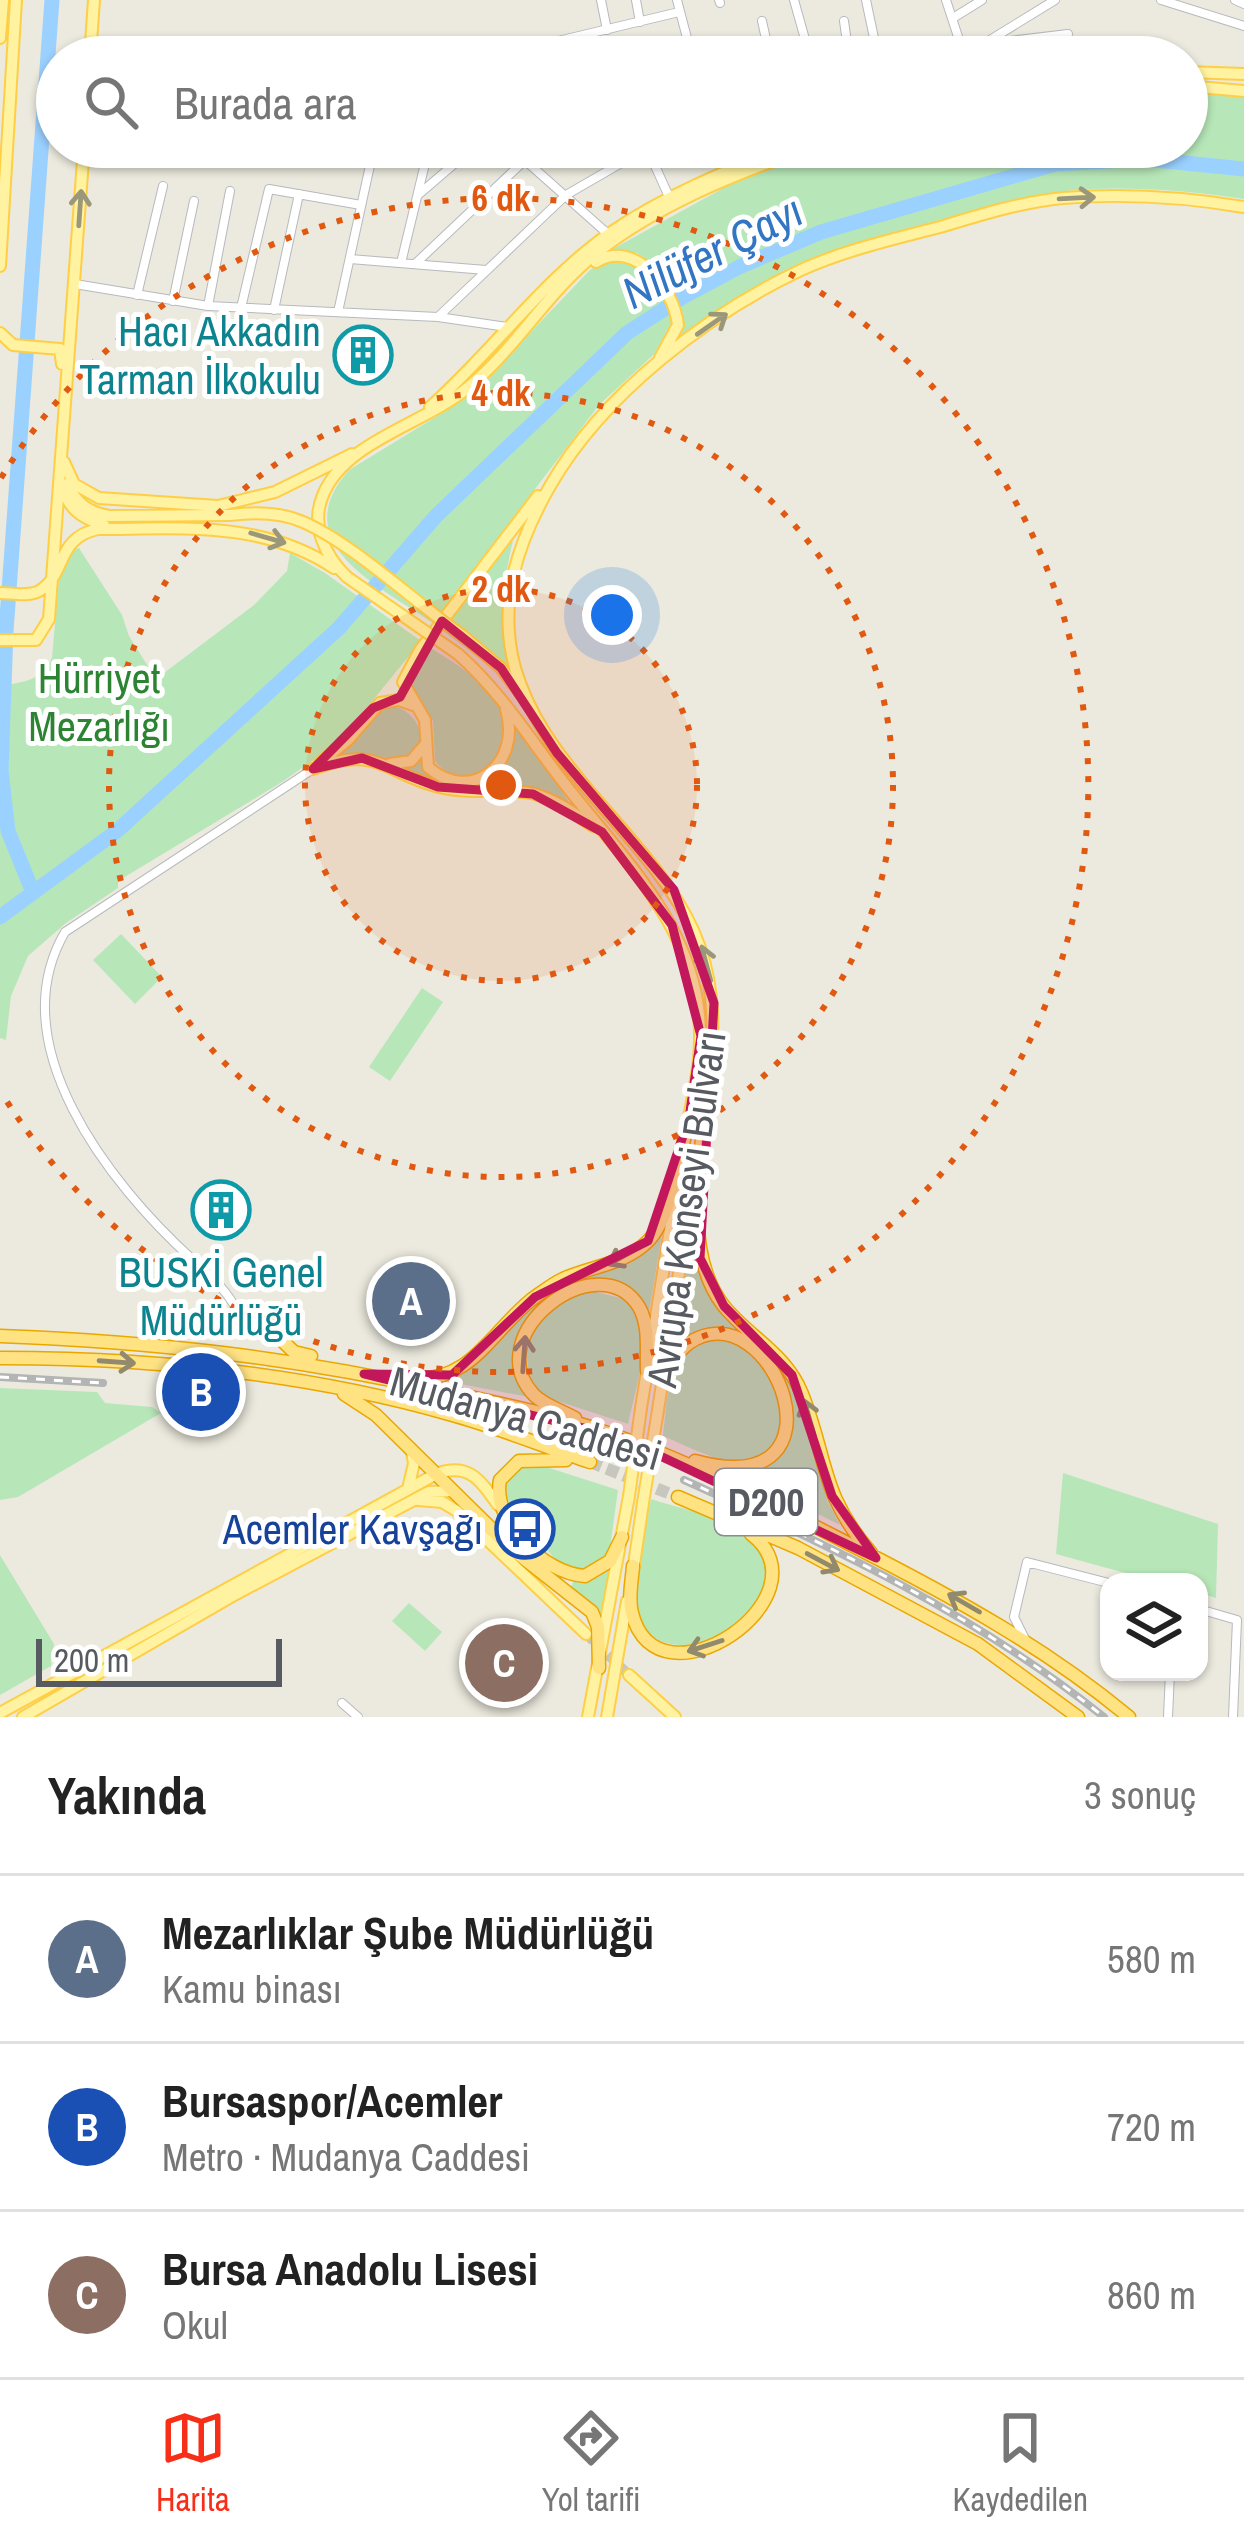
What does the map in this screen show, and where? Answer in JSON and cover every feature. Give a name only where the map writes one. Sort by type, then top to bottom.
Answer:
[{"type":"highway","points":[[709,1080],[700,1258],[724,1306],[762,1338],[792,1375],[832,1496],[844,1522],[876,1558]]},
{"type":"highway","points":[[273,1332],[294,1352],[337,1361],[363,1374],[422,1379],[452,1375],[467,1366],[535,1297],[563,1279],[626,1257],[648,1241],[665,1210],[689,1118]]},
{"type":"highway","points":[[597,1429],[535,1396],[523,1378],[520,1353],[536,1317],[574,1289],[614,1288],[634,1300],[641,1312],[647,1371]]},
{"type":"highway","points":[[660,1452],[734,1470],[748,1467],[774,1453],[788,1413],[780,1384],[762,1355],[733,1336],[706,1335],[694,1340],[664,1371]]},
{"type":"highway","name":"Mudanya Caddesi","points":[[0,1336],[188,1346],[363,1374],[597,1429],[660,1452],[964,1602],[1082,1678],[1130,1717]]},
{"type":"highway","name":"Mudanya Caddesi","points":[[0,1358],[222,1370],[338,1390],[449,1414],[590,1462],[547,1457],[519,1461],[500,1480],[498,1504]]},
{"type":"highway","points":[[338,1390],[376,1415],[512,1549],[592,1612],[598,1627],[599,1668]]},
{"type":"highway","name":"Mudanya Caddesi","points":[[678,1497],[798,1548],[978,1644],[1078,1717]]},
{"type":"highway","points":[[498,1504],[535,1552],[567,1574],[585,1576],[603,1568],[622,1537]]},
{"type":"highway","points":[[634,1566],[632,1614],[652,1643],[687,1653],[739,1631],[754,1617],[768,1592],[766,1554],[749,1532],[708,1510]]},
{"type":"main road","points":[[0,38],[3,0]]},
{"type":"main road","points":[[0,266],[16,0]]},
{"type":"main road","points":[[91,36],[94,0]]},
{"type":"main road","points":[[1208,73],[1244,74]]},
{"type":"main road","points":[[1208,88],[1244,91]]},
{"type":"main road","points":[[0,640],[36,640],[46,628],[83,168]]},
{"type":"main road","points":[[411,424],[608,234],[727,168]]},
{"type":"main road","name":"Avrupa Konseyi Bulvarı","points":[[588,1717],[629,1496],[700,1036],[687,962],[648,885],[602,832],[502,698],[458,654],[333,563],[323,543],[319,507],[335,475],[376,442],[466,389],[584,263],[670,209],[754,168]]},
{"type":"main road","name":"Avrupa Konseyi Bulvarı","points":[[608,1717],[709,1080],[714,1003],[704,954],[674,890],[556,753],[531,706],[510,640],[510,587],[524,537],[566,460],[610,405],[654,366],[745,302],[803,269],[861,248],[1060,198],[1134,195],[1244,207]]},
{"type":"main road","points":[[561,291],[604,256],[618,254],[640,262],[676,310],[674,338],[654,366]]},
{"type":"main road","points":[[0,333],[13,345],[63,353],[54,444],[58,479],[67,504],[78,515],[115,529]]},
{"type":"main road","points":[[61,443],[65,468],[74,484],[99,498],[218,506],[275,492],[376,442]]},
{"type":"main road","points":[[502,698],[509,721],[506,757],[494,770],[459,780],[437,775],[428,767],[424,720],[405,692],[404,674],[566,460]]},
{"type":"main road","points":[[59,461],[70,491],[92,512],[128,517],[268,514],[301,521],[330,536],[501,668],[531,706]]},
{"type":"main road","points":[[0,593],[35,593],[52,578],[63,552],[76,537],[85,531],[115,529],[246,532],[303,550],[347,577]]},
{"type":"main road","points":[[313,769],[348,740],[380,703],[394,700],[413,705]]},
{"type":"main road","points":[[386,764],[416,757],[426,735]]},
{"type":"main road","points":[[313,769],[336,760],[362,758],[438,787],[532,794],[556,802],[602,832]]},
{"type":"main road","points":[[411,1495],[412,1452]]},
{"type":"main road","points":[[23,1717],[411,1495],[436,1474],[469,1471],[498,1504]]},
{"type":"main road","points":[[0,1713],[411,1495],[437,1489],[456,1492]]},
{"type":"main road","points":[[411,1495],[457,1511],[586,1634]]},
{"type":"main road","points":[[629,1675],[675,1717]]},
{"type":"street","points":[[602,0],[607,30]]},
{"type":"street","points":[[636,0],[640,22]]},
{"type":"street","points":[[677,0],[686,36]]},
{"type":"street","points":[[794,0],[804,36]]},
{"type":"street","points":[[866,0],[874,36]]},
{"type":"street","points":[[946,0],[959,36]]},
{"type":"street","points":[[953,18],[982,0]]},
{"type":"street","points":[[997,36],[1055,0]]},
{"type":"street","points":[[1161,0],[1244,26]]},
{"type":"street","points":[[1235,0],[1244,4]]},
{"type":"street","points":[[578,36],[679,12]]},
{"type":"street","points":[[762,21],[765,36]]},
{"type":"street","points":[[844,21],[846,36]]},
{"type":"street","points":[[1051,36],[1068,34]]},
{"type":"street","points":[[338,312],[370,168]]},
{"type":"street","points":[[400,263],[424,168]]},
{"type":"street","points":[[417,196],[450,168]]},
{"type":"street","points":[[416,264],[511,168]]},
{"type":"street","points":[[535,168],[608,234]]},
{"type":"street","points":[[438,317],[566,195],[612,168]]},
{"type":"street","points":[[657,168],[670,199]]},
{"type":"street","points":[[136,296],[163,186]]},
{"type":"street","points":[[242,308],[268,189],[362,205]]},
{"type":"street","points":[[208,306],[230,191]]},
{"type":"street","points":[[274,310],[299,194]]},
{"type":"street","points":[[173,302],[194,201]]},
{"type":"street","points":[[350,259],[488,270]]},
{"type":"street","points":[[75,284],[208,306],[438,317],[507,327]]},
{"type":"street","points":[[42,951],[313,769]]},
{"type":"street","points":[[80,1149],[221,1287],[252,1327],[273,1332]]},
{"type":"street","points":[[1025,1641],[1014,1617],[1027,1562],[1100,1581]]},
{"type":"street","points":[[1208,1612],[1237,1620],[1233,1717]]},
{"type":"street","points":[[1168,1717],[1170,1681]]},
{"type":"street","points":[[342,1703],[358,1717]]},
{"type":"highlighted area","points":[[442,621],[501,668],[557,753],[674,890],[714,1003],[700,1258],[724,1306],[792,1375],[832,1496],[876,1558],[620,1437],[364,1374],[452,1375],[535,1297],[648,1241],[689,1118],[701,1036],[672,925],[602,832],[533,794],[438,787],[362,758],[313,769],[373,708],[400,697]]},
{"type":"green space","points":[[1208,90],[1244,93],[1244,199],[1166,190],[1088,189],[997,205],[871,240],[804,265],[740,297],[678,341],[679,302],[667,281],[637,253],[609,251],[740,179],[770,168],[1208,168]]},
{"type":"green space","points":[[602,261],[632,264],[665,299],[673,326],[664,345],[599,405],[433,623],[347,560],[333,541],[327,520],[332,496],[349,470],[452,407],[483,382],[589,271]]},
{"type":"green space","points":[[515,533],[504,616],[518,699],[493,669],[442,630]]},
{"type":"green space","name":"Hürriyet Mezarlığı","points":[[79,548],[156,679],[254,605],[287,571],[290,553],[421,641],[339,742],[118,881],[118,888],[28,956],[11,996],[6,1040],[0,1038],[0,686],[31,679],[48,666],[59,578],[73,549]]},
{"type":"green space","points":[[429,647],[482,685],[504,718],[499,751],[477,773],[463,777],[449,773],[435,761],[433,720],[417,700],[410,681]]},
{"type":"green space","points":[[393,706],[404,710],[417,725],[420,741],[416,749],[390,759],[337,756],[377,714]]},
{"type":"green space","points":[[512,719],[573,808],[532,789],[443,784],[403,767],[420,759],[430,775],[446,778],[491,772],[510,752]]},
{"type":"green space","points":[[121,934],[162,977],[135,1004],[93,960]]},
{"type":"green space","points":[[422,988],[443,1002],[390,1081],[369,1067]]},
{"type":"green space","points":[[663,1228],[649,1312],[626,1290],[599,1282],[572,1285],[547,1298],[528,1318],[517,1343],[516,1370],[529,1397],[450,1382],[550,1293],[622,1265]]},
{"type":"green space","points":[[691,1243],[708,1290],[758,1347],[734,1332],[705,1331],[675,1348]]},
{"type":"green space","points":[[592,1291],[625,1299],[640,1326],[642,1358],[628,1424],[542,1396],[527,1361],[528,1344],[543,1316],[573,1296]]},
{"type":"green space","points":[[713,1340],[738,1345],[771,1380],[779,1403],[779,1426],[772,1445],[758,1458],[725,1460],[663,1436],[677,1366],[697,1347]]},
{"type":"green space","points":[[765,1354],[792,1384],[828,1502],[840,1525],[740,1475],[773,1457],[789,1431],[790,1401],[780,1372]]},
{"type":"green space","points":[[0,1388],[97,1392],[105,1403],[152,1407],[161,1413],[18,1497],[0,1500]]},
{"type":"green space","points":[[540,1465],[618,1490],[609,1555],[588,1572],[561,1567],[502,1493],[504,1479],[519,1466]]},
{"type":"green space","points":[[1063,1473],[1218,1524],[1216,1598],[1208,1596],[1208,1573],[1125,1573],[1056,1554]]},
{"type":"green space","points":[[651,1499],[737,1529],[764,1561],[763,1587],[750,1611],[727,1630],[700,1642],[674,1645],[651,1634],[635,1597]]},
{"type":"green space","points":[[0,1555],[54,1644],[51,1666],[0,1695]]},
{"type":"green space","points":[[611,1567],[604,1615],[599,1615],[571,1587],[574,1580],[598,1577]]},
{"type":"green space","points":[[409,1603],[442,1632],[425,1651],[392,1621]]},
{"type":"waterway","points":[[49,36],[52,0]]},
{"type":"waterway","name":"Nilüfer Çayı","points":[[1208,165],[1244,169]]},
{"type":"waterway","points":[[32,890],[8,831],[1,770],[6,631],[40,168]]},
{"type":"waterway","name":"Nilüfer Çayı","points":[[0,917],[117,831],[339,628],[436,516],[627,333],[739,267],[821,232],[1041,168]]},
{"type":"tunnel","points":[[590,1462],[678,1497]]},
{"type":"tunnel","points":[[586,1634],[629,1675]]},
{"type":"railway","points":[[0,1377],[103,1383]]},
{"type":"railway","points":[[684,1480],[902,1585],[1005,1646],[1104,1717]]},
{"type":"place","name":"Hacı Akkadın Tarman İlkokulu","points":[[363,355]]},
{"type":"place","name":"BUSKİ Genel Müdürlüğü","points":[[221,1210]]},
{"type":"place","name":"Mezarlıklar Şube Müdürlüğü","points":[[411,1301]]},
{"type":"place","name":"Bursaspor/Acemler","points":[[201,1392]]},
{"type":"place","name":"Acemler Kavşağı","points":[[525,1529]]},
{"type":"place","name":"Bursa Anadolu Lisesi","points":[[504,1663]]}]
